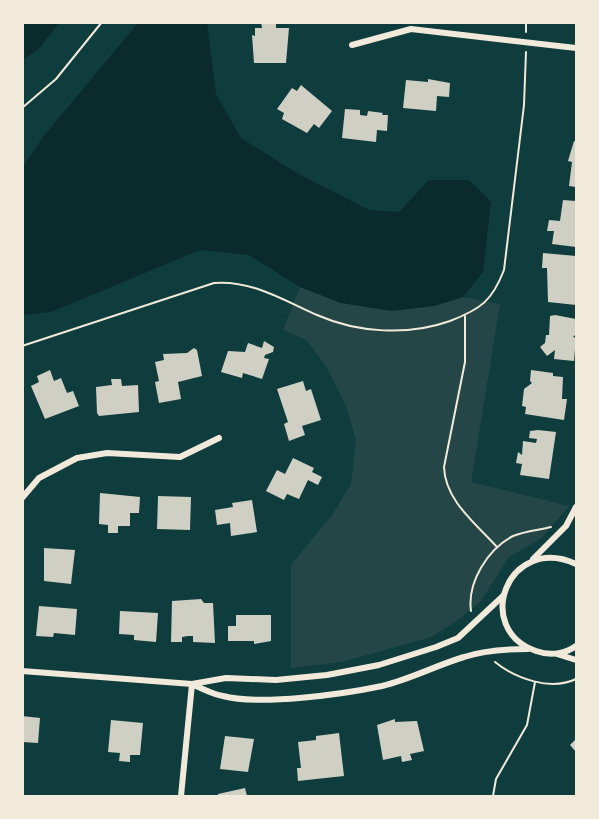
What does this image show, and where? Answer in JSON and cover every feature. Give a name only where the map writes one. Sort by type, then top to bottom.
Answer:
[{"type":"street","points":[[352,45],[411,29],[576,48]]},
{"type":"street","points":[[22,498],[39,478],[77,458],[107,453],[180,458],[219,438]]},
{"type":"street","points":[[528,649],[516,639],[507,626],[502,611],[503,596],[509,581],[518,569],[531,561],[566,526],[576,507]]},
{"type":"street","points":[[531,561],[546,557],[561,558],[576,564]]},
{"type":"street","points":[[22,671],[192,684],[226,678],[276,680],[327,675],[379,665],[458,638],[503,596]]},
{"type":"street","points":[[556,654],[576,646]]},
{"type":"street","points":[[192,684],[223,696],[260,699],[382,686],[435,669],[463,657],[491,650],[528,649],[576,660]]},
{"type":"street","points":[[181,796],[192,684]]},
{"type":"path","points":[[22,108],[56,79],[102,22]]},
{"type":"path","points":[[22,346],[198,288],[235,281],[258,288],[320,317],[372,330],[434,327],[465,315],[485,304],[496,289],[504,270],[524,105],[526,22]]},
{"type":"path","points":[[465,315],[465,362],[444,466],[444,484],[453,499],[497,547]]},
{"type":"path","points":[[472,617],[473,587],[480,568],[497,547],[514,536],[554,527]]},
{"type":"path","points":[[491,658],[503,668],[535,682],[553,683],[576,679]]},
{"type":"path","points":[[493,796],[496,779],[527,725],[535,682]]},
{"type":"shaded area","points":[[23,22],[59,23],[39,49],[23,60]]},
{"type":"shaded area","points":[[138,23],[207,23],[216,94],[241,138],[297,173],[369,210],[399,212],[429,180],[469,180],[491,202],[483,272],[463,297],[434,306],[392,311],[341,303],[300,287],[249,255],[200,250],[51,312],[23,315],[23,167],[43,137]]},
{"type":"shaded area","points":[[300,287],[341,303],[434,306],[463,297],[500,304],[471,482],[569,506],[542,538],[509,557],[481,601],[458,620],[431,637],[342,662],[291,668],[291,565],[332,515],[351,484],[356,440],[346,406],[326,366],[306,340],[283,330]]},
{"type":"building","points":[[261,22],[276,22],[276,28],[289,28],[286,63],[254,63],[252,35],[255,36],[255,28],[262,28]]},
{"type":"building","points":[[428,79],[450,83],[449,97],[437,96],[436,111],[403,108],[406,80],[428,82]]},
{"type":"building","points":[[301,85],[332,111],[319,128],[314,124],[307,133],[282,119],[284,113],[277,109],[292,88],[297,91]]},
{"type":"building","points":[[345,109],[360,110],[360,115],[367,116],[368,111],[388,115],[387,131],[377,130],[376,142],[342,138]]},
{"type":"building","points":[[574,141],[576,142],[576,187],[569,186],[572,162],[568,161]]},
{"type":"building","points":[[563,200],[576,201],[576,247],[552,244],[554,231],[547,231],[549,220],[560,221]]},
{"type":"building","points":[[543,253],[576,256],[576,305],[548,302],[547,268],[542,268]]},
{"type":"building","points":[[550,316],[576,319],[576,334],[573,337],[576,338],[574,361],[554,359],[555,350],[547,356],[540,347],[545,343],[546,335],[549,335]]},
{"type":"building","points":[[264,341],[274,347],[273,352],[265,355],[264,358],[269,359],[262,379],[243,373],[242,378],[221,372],[228,351],[245,352],[248,343],[262,348]]},
{"type":"building","points":[[194,348],[197,350],[202,376],[178,382],[181,399],[159,403],[155,382],[159,381],[155,362],[164,360],[163,354],[187,353]]},
{"type":"building","points":[[50,370],[54,381],[61,378],[67,393],[73,391],[79,406],[45,419],[31,386],[39,382],[37,376]]},
{"type":"building","points":[[531,370],[563,377],[562,399],[567,399],[564,420],[525,414],[526,407],[522,406],[524,389],[532,383],[530,381]]},
{"type":"building","points":[[111,379],[121,379],[122,386],[138,385],[139,412],[99,416],[96,387],[112,385]]},
{"type":"building","points":[[303,381],[306,391],[311,389],[321,420],[302,426],[305,435],[289,441],[284,424],[288,422],[277,389]]},
{"type":"building","points":[[530,431],[556,432],[549,479],[520,475],[522,464],[516,463],[518,452],[522,455],[523,441],[536,443],[537,439],[529,438]]},
{"type":"building","points":[[293,458],[314,468],[312,472],[322,477],[318,485],[308,480],[299,499],[287,494],[284,500],[266,491],[277,470],[285,474]]},
{"type":"building","points":[[100,493],[140,497],[139,513],[130,513],[130,526],[118,526],[118,533],[108,533],[108,525],[99,524]]},
{"type":"building","points":[[158,496],[191,497],[190,530],[157,529]]},
{"type":"building","points":[[252,500],[257,532],[231,536],[230,523],[217,525],[215,510],[233,507],[232,503]]},
{"type":"building","points":[[44,548],[75,550],[71,584],[44,581]]},
{"type":"building","points":[[201,599],[204,603],[213,603],[215,643],[193,642],[193,636],[182,637],[182,642],[171,642],[172,601]]},
{"type":"building","points":[[39,606],[77,609],[75,635],[54,633],[53,637],[36,636]]},
{"type":"building","points":[[120,611],[158,613],[156,642],[134,640],[134,635],[119,634]]},
{"type":"building","points":[[236,615],[271,615],[271,641],[254,644],[254,641],[228,641],[228,626],[236,626]]},
{"type":"building","points":[[22,716],[40,718],[38,743],[22,742]]},
{"type":"building","points":[[395,719],[395,722],[417,721],[424,751],[410,754],[412,760],[402,762],[401,756],[383,760],[377,725]]},
{"type":"building","points":[[111,720],[143,723],[140,755],[130,755],[130,762],[119,761],[120,753],[108,752]]},
{"type":"building","points":[[339,733],[344,776],[298,781],[297,768],[301,768],[298,742],[316,740],[316,736]]},
{"type":"building","points":[[225,736],[254,739],[248,772],[220,769]]},
{"type":"building","points":[[576,739],[576,752],[570,745]]},
{"type":"building","points":[[245,788],[247,796],[218,796],[218,794]]}]
